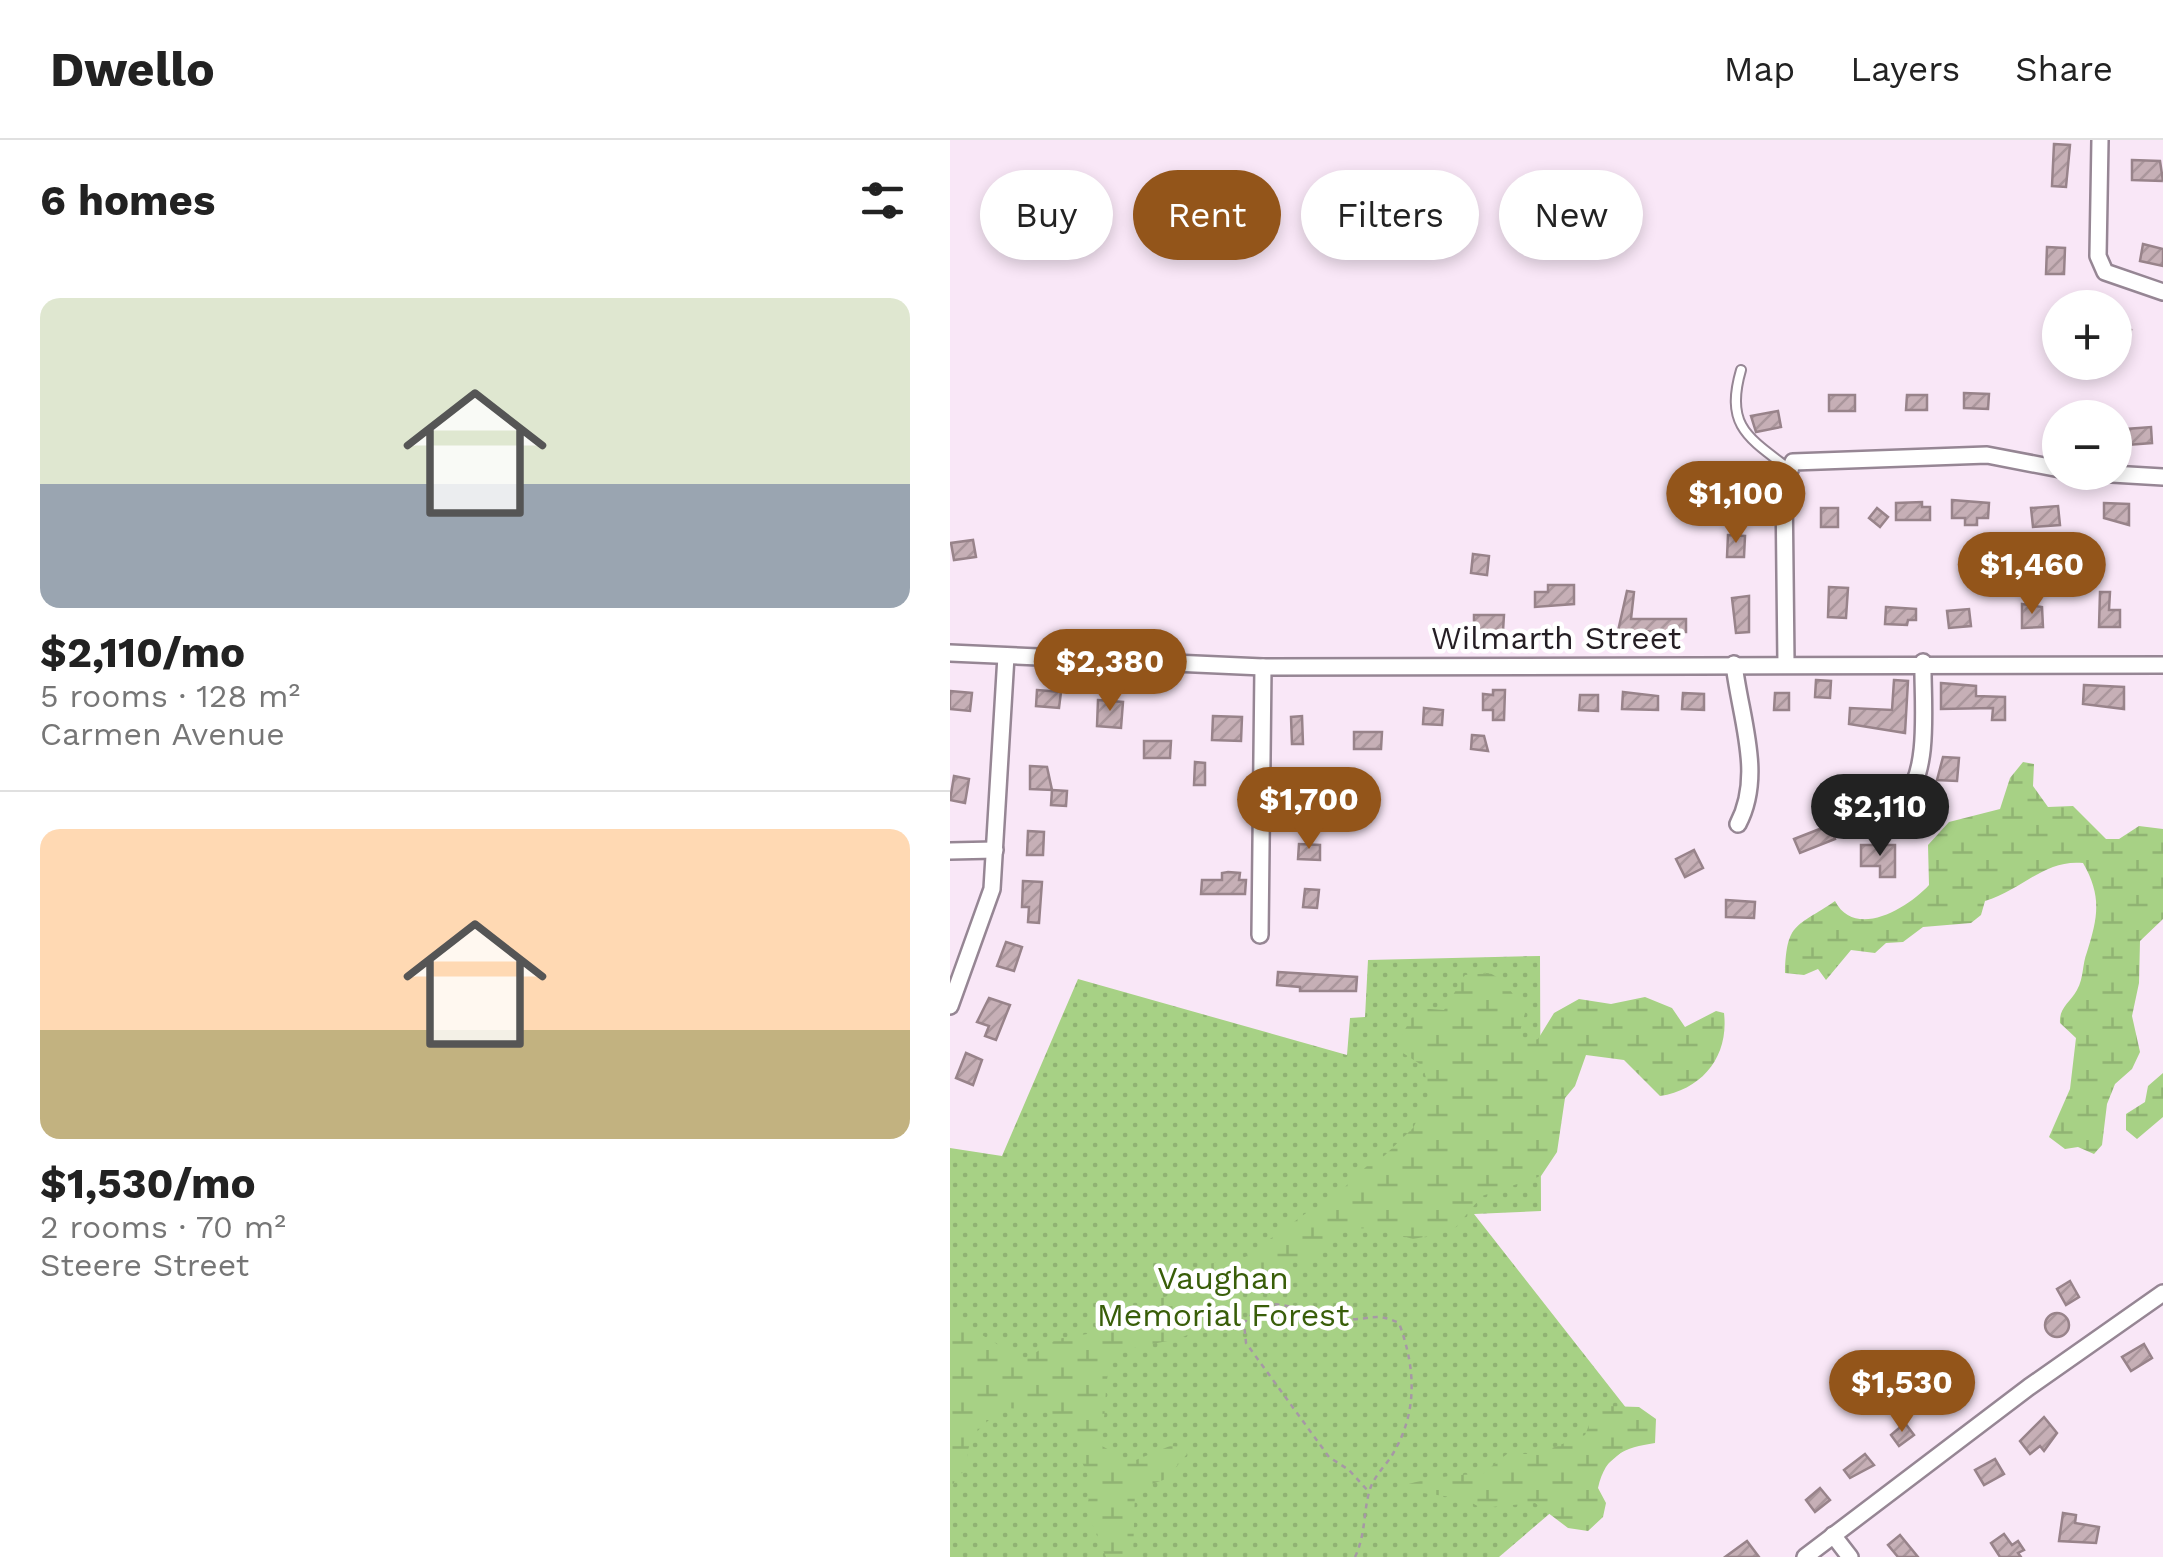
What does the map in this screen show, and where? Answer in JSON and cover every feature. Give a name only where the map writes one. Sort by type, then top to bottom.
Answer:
[{"type":"street","points":[[2100,140],[2098,256],[2105,272],[2122,282],[2163,292]]},
{"type":"street","points":[[1786,663],[1784,485],[1788,468],[1810,458],[1987,456],[2042,466]]},
{"type":"street","points":[[2132,476],[2163,478]]},
{"type":"street","name":"Wilmarth Street","points":[[950,654],[1263,667],[1923,662],[2163,665]]},
{"type":"street","points":[[950,1006],[987,910],[996,850],[1006,656]]},
{"type":"street","points":[[1867,807],[1896,802],[1910,792],[1917,779],[1922,760],[1923,662]]},
{"type":"street","points":[[1734,664],[1753,778],[1750,802],[1738,824]]},
{"type":"street","points":[[1260,934],[1263,667]]},
{"type":"street","points":[[950,850],[996,850]]},
{"type":"street","points":[[1805,1557],[2028,1387],[2163,1293]]},
{"type":"street","points":[[1833,1535],[1850,1557]]},
{"type":"lane","points":[[1742,370],[1734,394],[1738,419],[1746,434],[1788,468]]},
{"type":"path","points":[[1355,1557],[1365,1531],[1369,1492],[1396,1450],[1410,1412],[1413,1380],[1399,1323],[1379,1314],[1348,1320],[1279,1302],[1261,1304],[1244,1323],[1246,1343],[1329,1458],[1349,1470],[1369,1492]]},
{"type":"green space","points":[[2023,762],[2034,764],[2033,786],[2048,807],[2073,806],[2106,839],[2119,839],[2139,826],[2163,829],[2163,919],[2140,941],[2139,983],[2132,1016],[2140,1052],[2132,1069],[2115,1084],[2107,1104],[2102,1145],[2094,1154],[2078,1147],[2065,1149],[2049,1137],[2070,1089],[2076,1038],[2060,1023],[2060,1018],[2079,985],[2096,917],[2096,896],[2083,863],[2056,866],[1985,901],[1981,915],[1971,923],[1923,927],[1903,942],[1886,943],[1875,953],[1851,950],[1826,980],[1818,969],[1804,975],[1785,973],[1791,934],[1835,901],[1855,918],[1868,919],[1895,910],[1920,894],[1929,885],[1928,845],[1949,822],[2000,809],[2010,778]]},
{"type":"green space","name":"Vaughan Memorial Forest","points":[[1540,956],[1541,1211],[1474,1214],[1645,1432],[1499,1557],[950,1557],[950,1148],[1002,1156],[1078,979],[1347,1055],[1350,1018],[1365,1017],[1368,960]]},
{"type":"green space","points":[[1490,973],[1505,982],[1525,1013],[1519,1035],[1523,1043],[1538,1039],[1554,1013],[1579,999],[1611,1004],[1645,997],[1672,1008],[1685,1027],[1716,1011],[1724,1013],[1722,1043],[1710,1068],[1700,1078],[1660,1096],[1624,1060],[1586,1055],[1575,1086],[1565,1098],[1557,1152],[1541,1176],[1482,1196],[1456,1227],[1440,1234],[1413,1239],[1374,1228],[1342,1229],[1306,1258],[1271,1269],[1204,1328],[1178,1339],[1121,1350],[1109,1369],[1099,1436],[1102,1446],[1131,1462],[1170,1446],[1183,1447],[1187,1454],[1166,1479],[1135,1490],[1133,1557],[1106,1557],[1086,1510],[1092,1485],[1082,1462],[1081,1441],[1045,1411],[1007,1408],[983,1425],[968,1449],[969,1468],[956,1477],[950,1494],[950,1316],[1024,1360],[1057,1339],[1087,1334],[1116,1311],[1168,1296],[1203,1265],[1245,1257],[1309,1211],[1328,1203],[1413,1128],[1430,1095],[1423,1066],[1400,1051],[1398,1042],[1417,1008],[1444,1010],[1465,975]]},
{"type":"green space","points":[[2163,1073],[2163,1117],[2137,1139],[2126,1130],[2126,1114],[2145,1102],[2148,1086]]},
{"type":"green space","points":[[1606,1406],[1639,1407],[1656,1419],[1655,1443],[1625,1450],[1611,1460],[1598,1488],[1606,1503],[1603,1517],[1588,1531],[1568,1528],[1535,1503],[1481,1508],[1465,1499],[1409,1491],[1405,1485],[1481,1475],[1507,1454],[1537,1454],[1585,1435],[1593,1415]]},
{"type":"building","points":[[2054,144],[2070,145],[2066,187],[2052,186]]},
{"type":"building","points":[[2132,160],[2160,161],[2163,181],[2132,180]]},
{"type":"building","points":[[2143,244],[2163,249],[2163,266],[2140,261]]},
{"type":"building","points":[[2047,247],[2065,248],[2064,274],[2046,274]]},
{"type":"building","points":[[1964,393],[1989,394],[1988,409],[1964,408]]},
{"type":"building","points":[[1829,395],[1855,395],[1855,411],[1829,411]]},
{"type":"building","points":[[1907,395],[1927,395],[1927,410],[1906,410]]},
{"type":"building","points":[[1778,411],[1781,427],[1756,432],[1751,416]]},
{"type":"building","points":[[2151,427],[2152,443],[2132,445],[2132,429]]},
{"type":"building","points":[[1952,500],[1989,503],[1988,518],[1977,518],[1977,525],[1965,525],[1965,518],[1952,518]]},
{"type":"building","points":[[1922,502],[1922,507],[1930,507],[1930,520],[1896,520],[1896,503]]},
{"type":"building","points":[[2104,503],[2129,504],[2129,525],[2104,518]]},
{"type":"building","points":[[2058,506],[2060,525],[2033,527],[2031,508]]},
{"type":"building","points":[[1821,508],[1838,508],[1838,527],[1821,527]]},
{"type":"building","points":[[1877,508],[1888,517],[1880,527],[1869,518]]},
{"type":"building","points":[[1728,535],[1745,536],[1744,557],[1727,557]]},
{"type":"building","points":[[973,540],[976,557],[954,560],[951,543]]},
{"type":"building","points":[[1473,554],[1489,556],[1487,575],[1471,573]]},
{"type":"building","points":[[1548,585],[1574,585],[1574,604],[1535,607],[1535,592],[1548,592]]},
{"type":"building","points":[[1829,587],[1848,588],[1846,618],[1828,617]]},
{"type":"building","points":[[1627,591],[1634,592],[1631,619],[1686,619],[1686,632],[1618,631]]},
{"type":"building","points":[[2100,592],[2110,592],[2109,610],[2120,610],[2120,627],[2099,627]]},
{"type":"building","points":[[1749,596],[1749,632],[1736,633],[1732,598]]},
{"type":"building","points":[[2022,604],[2042,607],[2043,627],[2022,628]]},
{"type":"building","points":[[1886,607],[1916,609],[1916,620],[1908,620],[1907,625],[1885,624]]},
{"type":"building","points":[[1969,609],[1971,626],[1949,628],[1947,611]]},
{"type":"building","points":[[1474,615],[1504,615],[1503,631],[1474,635]]},
{"type":"building","points":[[1816,680],[1831,681],[1830,698],[1815,697]]},
{"type":"building","points":[[1894,680],[1908,681],[1905,733],[1849,724],[1850,708],[1892,710]]},
{"type":"building","points":[[1941,683],[1976,686],[1976,696],[2005,697],[2005,720],[1992,720],[1993,708],[1941,709]]},
{"type":"building","points":[[2084,685],[2124,687],[2124,709],[2083,704]]},
{"type":"building","points":[[1037,690],[1061,692],[1059,708],[1036,706]]},
{"type":"building","points":[[1493,690],[1505,690],[1504,720],[1493,720],[1493,710],[1483,710],[1483,694],[1493,695]]},
{"type":"building","points":[[950,691],[972,693],[970,711],[950,709]]},
{"type":"building","points":[[1623,692],[1658,696],[1658,710],[1622,709]]},
{"type":"building","points":[[1683,693],[1704,694],[1704,710],[1682,709]]},
{"type":"building","points":[[1775,693],[1789,693],[1789,710],[1774,710]]},
{"type":"building","points":[[1580,695],[1598,695],[1598,711],[1579,710]]},
{"type":"building","points":[[1098,700],[1123,702],[1121,728],[1097,726]]},
{"type":"building","points":[[1424,708],[1443,710],[1442,725],[1423,724]]},
{"type":"building","points":[[1213,716],[1242,717],[1241,741],[1212,740]]},
{"type":"building","points":[[1302,716],[1303,744],[1292,744],[1291,717]]},
{"type":"building","points":[[1354,732],[1382,732],[1381,749],[1354,749]]},
{"type":"building","points":[[1472,735],[1484,736],[1488,751],[1471,749]]},
{"type":"building","points":[[1144,741],[1171,741],[1170,758],[1144,758]]},
{"type":"building","points":[[1943,757],[1959,758],[1957,781],[1937,780]]},
{"type":"building","points":[[1195,762],[1205,763],[1205,785],[1194,785]]},
{"type":"building","points":[[1030,766],[1047,767],[1052,790],[1030,789]]},
{"type":"building","points":[[954,776],[969,779],[965,803],[950,800]]},
{"type":"building","points":[[1052,790],[1067,791],[1066,806],[1051,805]]},
{"type":"building","points":[[1830,825],[1835,839],[1800,853],[1794,839]]},
{"type":"building","points":[[1028,831],[1044,832],[1043,855],[1027,855]]},
{"type":"building","points":[[1299,844],[1320,845],[1320,860],[1298,859]]},
{"type":"building","points":[[1861,845],[1895,845],[1895,877],[1880,877],[1880,866],[1861,866]]},
{"type":"building","points":[[1694,850],[1703,868],[1685,877],[1676,859]]},
{"type":"building","points":[[1222,873],[1240,873],[1239,880],[1246,880],[1245,894],[1201,894],[1202,880],[1222,880]]},
{"type":"building","points":[[1023,881],[1042,882],[1039,923],[1028,922],[1029,907],[1022,907]]},
{"type":"building","points":[[1305,889],[1319,890],[1317,908],[1303,907]]},
{"type":"building","points":[[1726,900],[1755,902],[1754,918],[1726,917]]},
{"type":"building","points":[[1006,942],[1022,947],[1014,971],[997,966]]},
{"type":"building","points":[[1278,972],[1357,977],[1356,991],[1300,991],[1300,987],[1277,985]]},
{"type":"building","points":[[989,998],[1010,1005],[996,1040],[985,1036],[989,1026],[977,1022]]},
{"type":"building","points":[[966,1053],[982,1060],[973,1085],[956,1078]]},
{"type":"building","points":[[2070,1281],[2079,1297],[2066,1305],[2057,1289]]},
{"type":"building","points":[[2057,1313],[2069,1325],[2057,1337],[2045,1325]]},
{"type":"building","points":[[2144,1344],[2152,1358],[2131,1371],[2122,1357]]},
{"type":"building","points":[[1958,1382],[1968,1395],[1936,1412],[1929,1403]]},
{"type":"building","points":[[2044,1417],[2057,1433],[2044,1451],[2040,1446],[2030,1454],[2020,1441]]},
{"type":"building","points":[[1905,1423],[1914,1435],[1899,1446],[1891,1435]]},
{"type":"building","points":[[1865,1454],[1874,1465],[1850,1478],[1844,1470]]},
{"type":"building","points":[[1995,1459],[2004,1474],[1984,1485],[1975,1470]]},
{"type":"building","points":[[1820,1488],[1830,1500],[1815,1512],[1806,1500]]},
{"type":"building","points":[[2063,1513],[2076,1515],[2075,1523],[2099,1527],[2096,1543],[2059,1541]]},
{"type":"building","points":[[2004,1534],[2012,1545],[2018,1541],[2024,1550],[2018,1553],[2021,1557],[2000,1557],[1991,1543]]},
{"type":"building","points":[[1900,1535],[1918,1557],[1898,1557],[1888,1545]]},
{"type":"building","points":[[1747,1541],[1759,1557],[1725,1557]]}]
